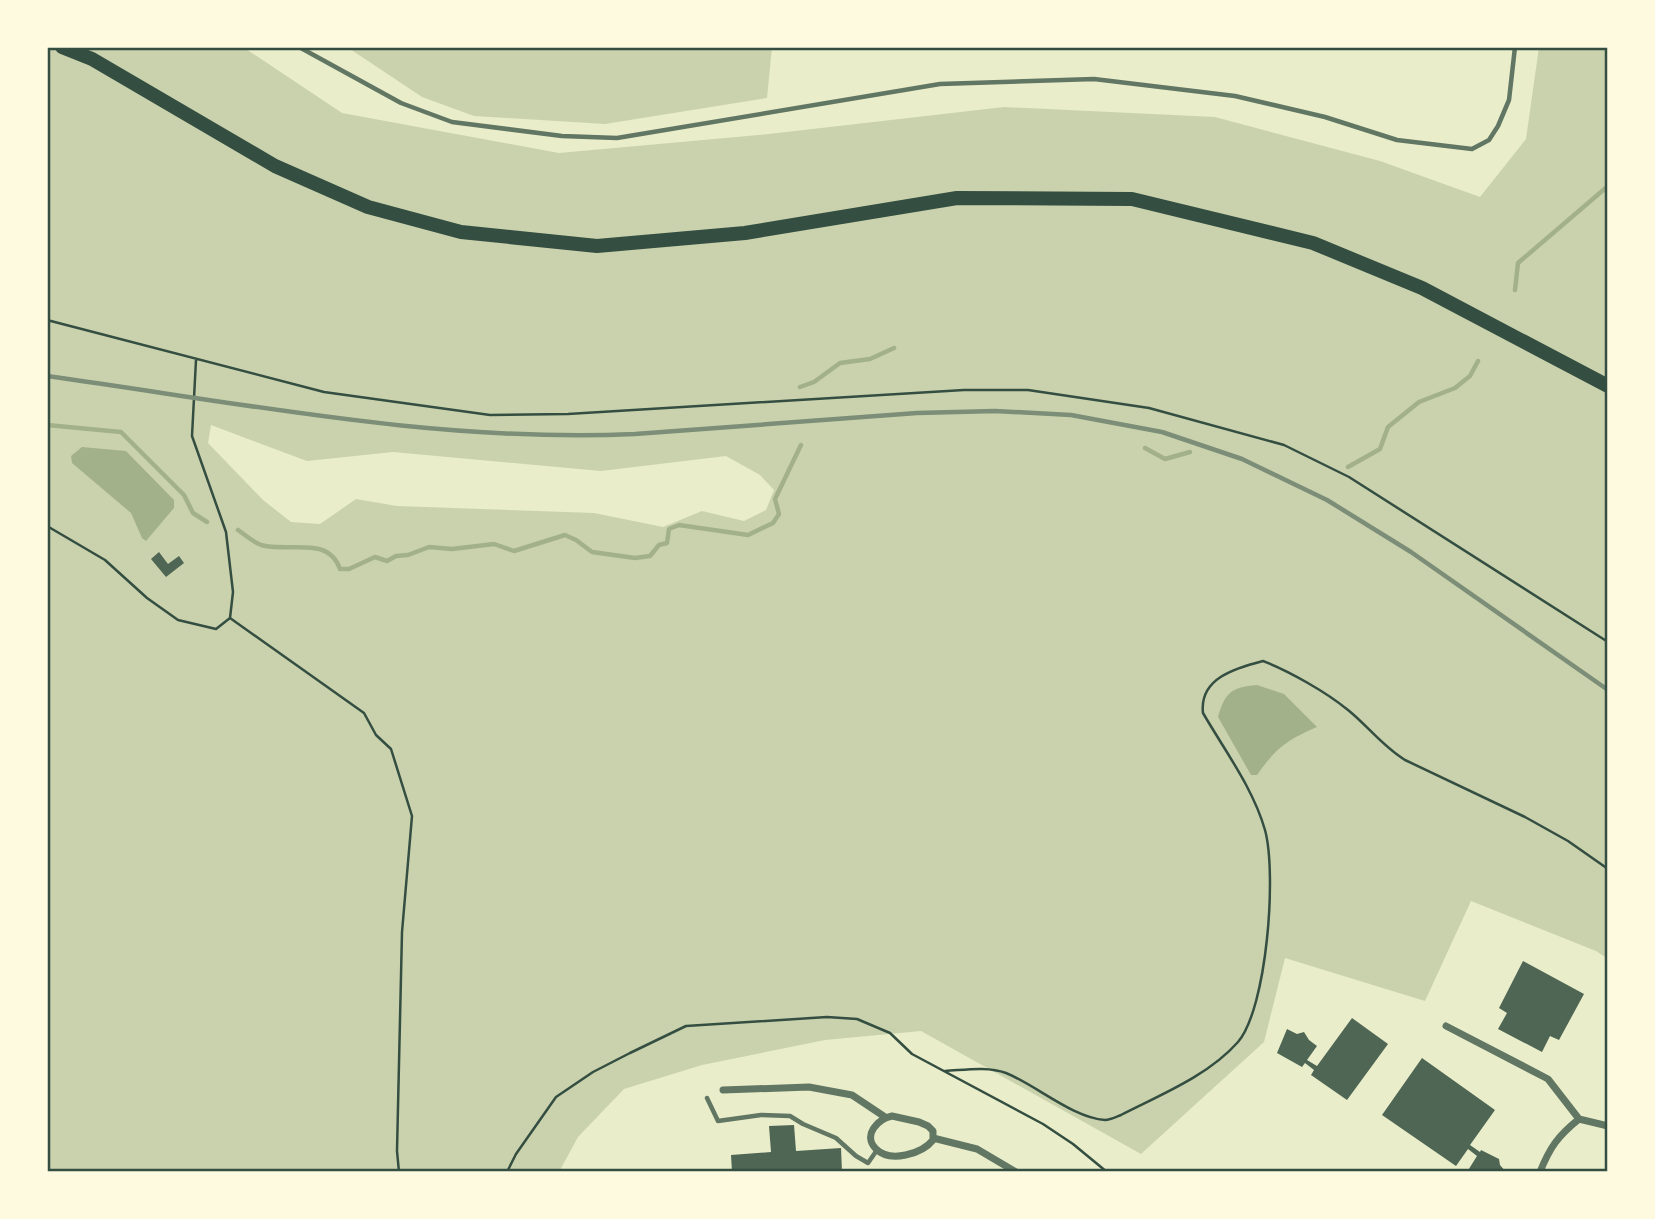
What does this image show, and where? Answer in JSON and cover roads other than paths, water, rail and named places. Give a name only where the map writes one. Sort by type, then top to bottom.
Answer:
[{"type":"main road","points":[[62,47],[92,59],[275,166],[368,207],[461,232],[597,246],[745,233],[957,198],[1132,199],[1313,243],[1422,288],[1608,386]]},
{"type":"street","points":[[1446,1026],[1548,1079],[1578,1119],[1608,1126]]},
{"type":"street","points":[[723,1090],[810,1087],[852,1095],[885,1117]]},
{"type":"street","points":[[885,1117],[901,1117],[928,1126],[933,1131],[933,1139],[928,1146],[906,1155],[891,1155],[877,1150],[872,1142],[872,1130],[885,1117]]},
{"type":"street","points":[[1540,1172],[1559,1135],[1578,1119]]},
{"type":"street","points":[[933,1139],[977,1149],[1016,1172]]},
{"type":"lane","points":[[299,47],[401,103],[452,122],[562,136],[617,138],[940,84],[1094,79],[1235,96],[1325,117],[1397,140],[1472,149],[1489,139],[1498,126],[1508,100],[1515,47]]},
{"type":"lane","points":[[707,1098],[718,1121],[761,1115],[790,1116],[836,1138],[856,1157],[868,1163],[877,1150]]},
{"type":"waterway","points":[[1515,290],[1518,263],[1608,186]]},
{"type":"waterway","points":[[800,387],[814,382],[840,363],[870,359],[894,348]]},
{"type":"waterway","points":[[1348,467],[1380,449],[1388,427],[1419,402],[1455,388],[1470,376],[1478,361]]},
{"type":"waterway","points":[[47,425],[121,432],[184,495],[193,513],[207,522]]},
{"type":"waterway","points":[[238,530],[261,545],[306,547],[327,552],[340,569],[349,569],[375,557],[387,561],[429,547],[452,549],[494,544],[514,551],[565,535],[592,552],[635,558],[650,556],[659,545],[667,543],[669,529],[679,525],[748,535],[773,523],[779,514],[775,499],[801,445]]},
{"type":"waterway","points":[[1145,448],[1165,459],[1190,452]]},
{"type":"railway","points":[[47,376],[340,419],[487,433],[635,434],[917,413],[995,411],[1071,415],[1162,432],[1242,459],[1327,500],[1411,552],[1608,690]]}]
